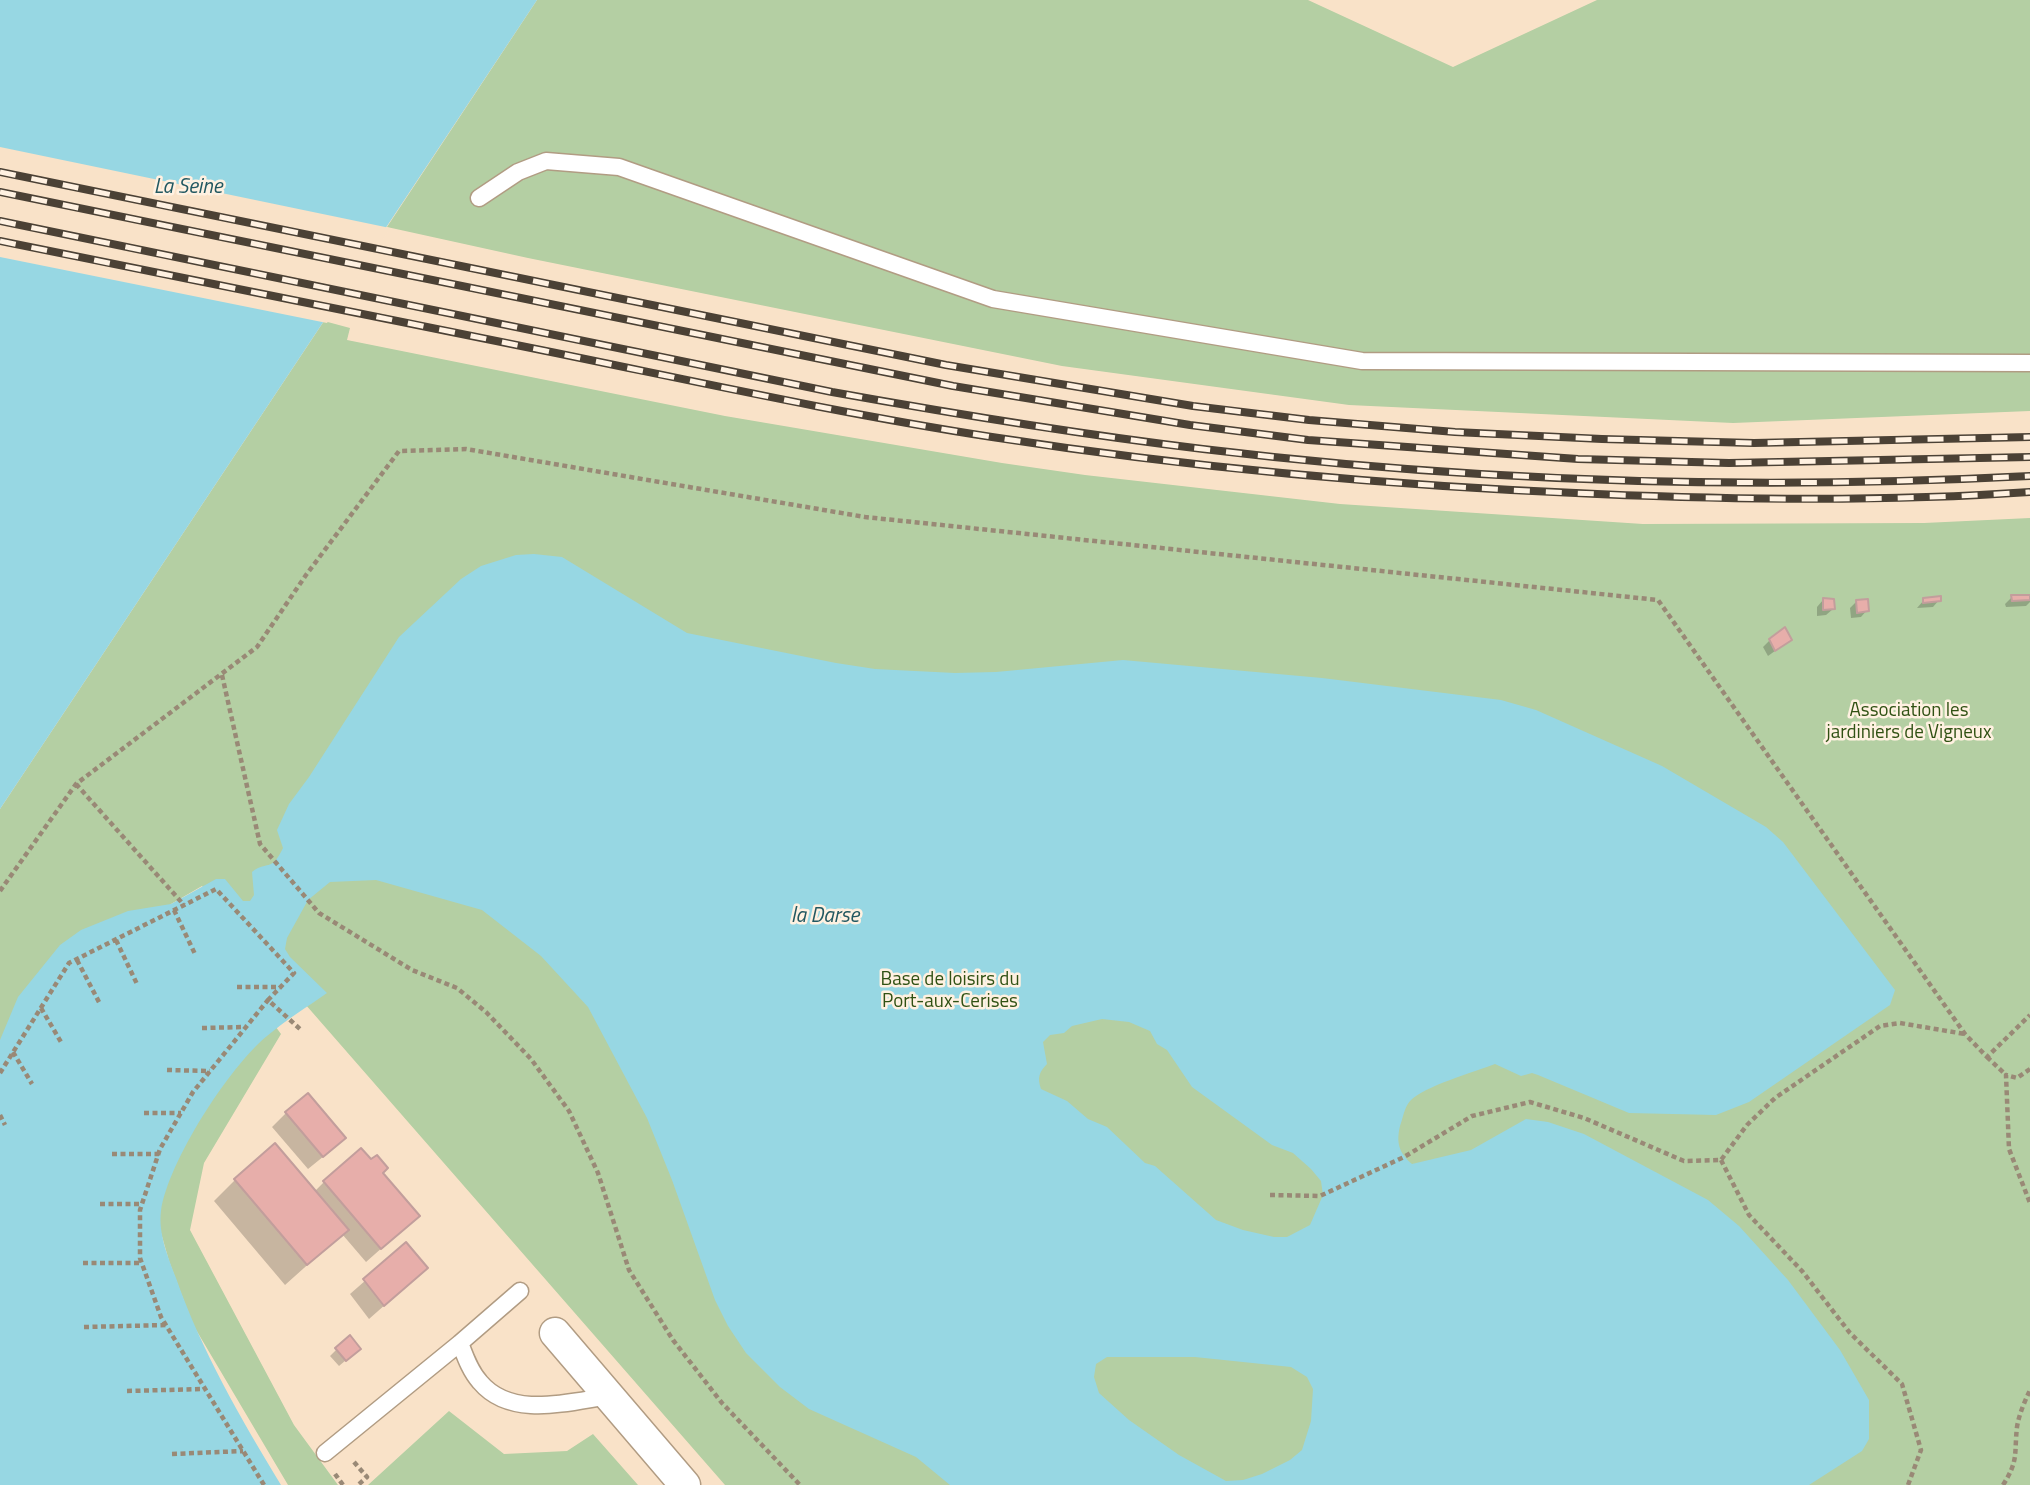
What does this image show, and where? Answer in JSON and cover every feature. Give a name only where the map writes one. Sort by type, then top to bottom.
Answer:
[{"type":"street","points":[[555,1333],[685,1485]]},
{"type":"lane","points":[[478,198],[518,172],[546,161],[619,167],[993,299],[1362,361],[2030,363]]},
{"type":"lane","points":[[325,1453],[520,1291]]},
{"type":"lane","points":[[460,1343],[479,1382],[508,1401],[532,1406],[609,1396]]},
{"type":"path","points":[[0,891],[76,785],[257,647],[306,575],[399,451],[466,449],[865,517],[1658,600],[1965,1034],[2006,1075],[2017,1078],[2030,1069]]},
{"type":"path","points":[[222,675],[260,844],[319,913],[412,970],[457,988],[486,1012],[531,1059],[569,1111],[598,1173],[629,1270],[673,1340],[722,1403],[800,1485]]},
{"type":"path","points":[[76,785],[184,905]]},
{"type":"path","points":[[0,1073],[69,963],[216,889],[294,973],[268,1000],[193,1092],[159,1154],[140,1210],[142,1263],[160,1317],[264,1485]]},
{"type":"path","points":[[174,910],[195,954]]},
{"type":"path","points":[[116,940],[137,984]]},
{"type":"path","points":[[77,960],[100,1004]]},
{"type":"path","points":[[237,986],[281,987]]},
{"type":"path","points":[[268,1000],[300,1029]]},
{"type":"path","points":[[41,1008],[61,1042]]},
{"type":"path","points":[[1987,1057],[2030,1014]]},
{"type":"path","points":[[1721,1160],[1747,1125],[1775,1098],[1880,1026],[1900,1023],[1965,1034]]},
{"type":"path","points":[[202,1028],[246,1027]]},
{"type":"path","points":[[13,1052],[32,1084]]},
{"type":"path","points":[[167,1070],[211,1071]]},
{"type":"path","points":[[2006,1075],[2009,1149],[2030,1203]]},
{"type":"path","points":[[1270,1195],[1320,1196],[1404,1157],[1472,1116],[1530,1102],[1584,1118],[1684,1161],[1721,1160]]},
{"type":"path","points":[[144,1113],[181,1113]]},
{"type":"path","points":[[0,1115],[5,1125]]},
{"type":"path","points":[[112,1154],[159,1154]]},
{"type":"path","points":[[1721,1160],[1749,1215],[1802,1271],[1850,1333],[1902,1384],[1921,1450],[1908,1485]]},
{"type":"path","points":[[100,1204],[142,1204]]},
{"type":"path","points":[[83,1263],[142,1263]]},
{"type":"path","points":[[84,1327],[166,1325]]},
{"type":"path","points":[[127,1391],[204,1389]]},
{"type":"path","points":[[2003,1485],[2013,1470],[2017,1426],[2030,1390]]},
{"type":"path","points":[[172,1454],[243,1451]]},
{"type":"path","points":[[358,1485],[364,1479]]},
{"type":"green space","points":[[537,0],[1308,0],[1453,67],[1597,0],[2030,0],[2030,411],[1733,423],[1349,405],[1062,366],[387,227]]},
{"type":"green space","name":"Base de loisirs du Port-aux-Cerises","points":[[324,321],[350,328],[347,340],[725,416],[1085,475],[1340,504],[1643,524],[1924,523],[2030,518],[2030,1485],[725,1485],[202,886],[171,904],[0,1044],[0,809]]},
{"type":"green space","points":[[267,1015],[281,1034],[204,1163],[190,1230],[294,1425],[338,1485],[288,1485],[192,1323],[169,1261],[154,1208],[191,1116]]},
{"type":"green space","points":[[449,1411],[504,1454],[567,1451],[593,1434],[638,1485],[368,1485]]},
{"type":"water","name":"La Seine","points":[[0,0],[537,0],[0,809]]},
{"type":"water","name":"la Darse","points":[[516,555],[562,557],[687,633],[875,669],[996,672],[1123,660],[1322,678],[1501,700],[1536,710],[1662,766],[1766,827],[1783,842],[1895,990],[1890,1005],[1749,1102],[1716,1115],[1629,1113],[1538,1075],[1532,1073],[1521,1076],[1495,1064],[1417,1095],[1405,1110],[1398,1138],[1401,1152],[1412,1164],[1471,1150],[1526,1119],[1548,1122],[1584,1134],[1708,1200],[1739,1226],[1788,1280],[1840,1350],[1869,1400],[1869,1439],[1862,1451],[1809,1485],[950,1485],[916,1457],[809,1409],[780,1387],[746,1353],[715,1300],[647,1118],[588,1007],[541,956],[482,910],[376,880],[330,882],[308,900],[287,938],[285,949],[327,993],[267,1036],[235,1070],[188,1142],[175,1167],[161,1211],[164,1245],[197,1331],[237,1409],[281,1485],[0,1485],[0,1040],[18,997],[60,945],[81,930],[128,911],[171,904],[216,879],[225,879],[243,901],[250,901],[254,895],[252,872],[275,861],[283,848],[277,830],[289,804],[399,637],[461,579],[481,566]],"holes":[[[1102,1019],[1129,1022],[1150,1031],[1157,1044],[1167,1050],[1192,1087],[1272,1145],[1293,1153],[1311,1169],[1321,1181],[1323,1195],[1310,1225],[1287,1237],[1274,1237],[1216,1220],[1155,1166],[1145,1163],[1107,1127],[1088,1119],[1067,1101],[1041,1089],[1040,1075],[1047,1064],[1043,1042],[1050,1035],[1064,1033],[1072,1026]],[[1107,1357],[1195,1357],[1291,1367],[1307,1377],[1313,1389],[1311,1421],[1302,1450],[1290,1460],[1262,1474],[1243,1480],[1226,1481],[1179,1455],[1129,1420],[1099,1393],[1094,1377],[1096,1364]]]},
{"type":"pier","points":[[0,147],[390,228],[327,323],[0,257]]},
{"type":"building","points":[[2011,595],[2030,595],[2030,600],[2012,601]]},
{"type":"building","points":[[1941,596],[1941,601],[1923,603],[1923,598]]},
{"type":"building","points":[[1823,598],[1834,599],[1835,609],[1823,610]]},
{"type":"building","points":[[1868,599],[1869,611],[1857,613],[1856,600]]},
{"type":"building","points":[[1785,627],[1792,640],[1775,651],[1769,639]]},
{"type":"building","points":[[308,1093],[346,1138],[323,1157],[285,1112]]},
{"type":"building","points":[[275,1143],[349,1230],[307,1265],[234,1179]]},
{"type":"building","points":[[361,1148],[371,1159],[377,1155],[388,1168],[383,1173],[420,1216],[381,1249],[323,1181]]},
{"type":"building","points":[[406,1242],[428,1268],[384,1306],[363,1279]]},
{"type":"building","points":[[350,1335],[361,1349],[346,1361],[335,1348]]},
{"type":"railway","points":[[0,172],[946,365],[1193,406],[1309,420],[1455,432],[1602,439],[1754,443],[2030,437]]},
{"type":"railway","points":[[0,192],[953,386],[1190,425],[1308,440],[1578,459],[1729,463],[2030,457]]},
{"type":"railway","points":[[0,221],[832,392],[1156,443],[1409,469],[1616,480],[1823,482],[2030,476]]},
{"type":"railway","points":[[0,241],[824,408],[992,437],[1142,458],[1369,481],[1597,494],[1814,499],[2030,492]]},
{"type":"park label","name":"Association les jardiniers de Vigneux","points":[[1909,722]]}]
